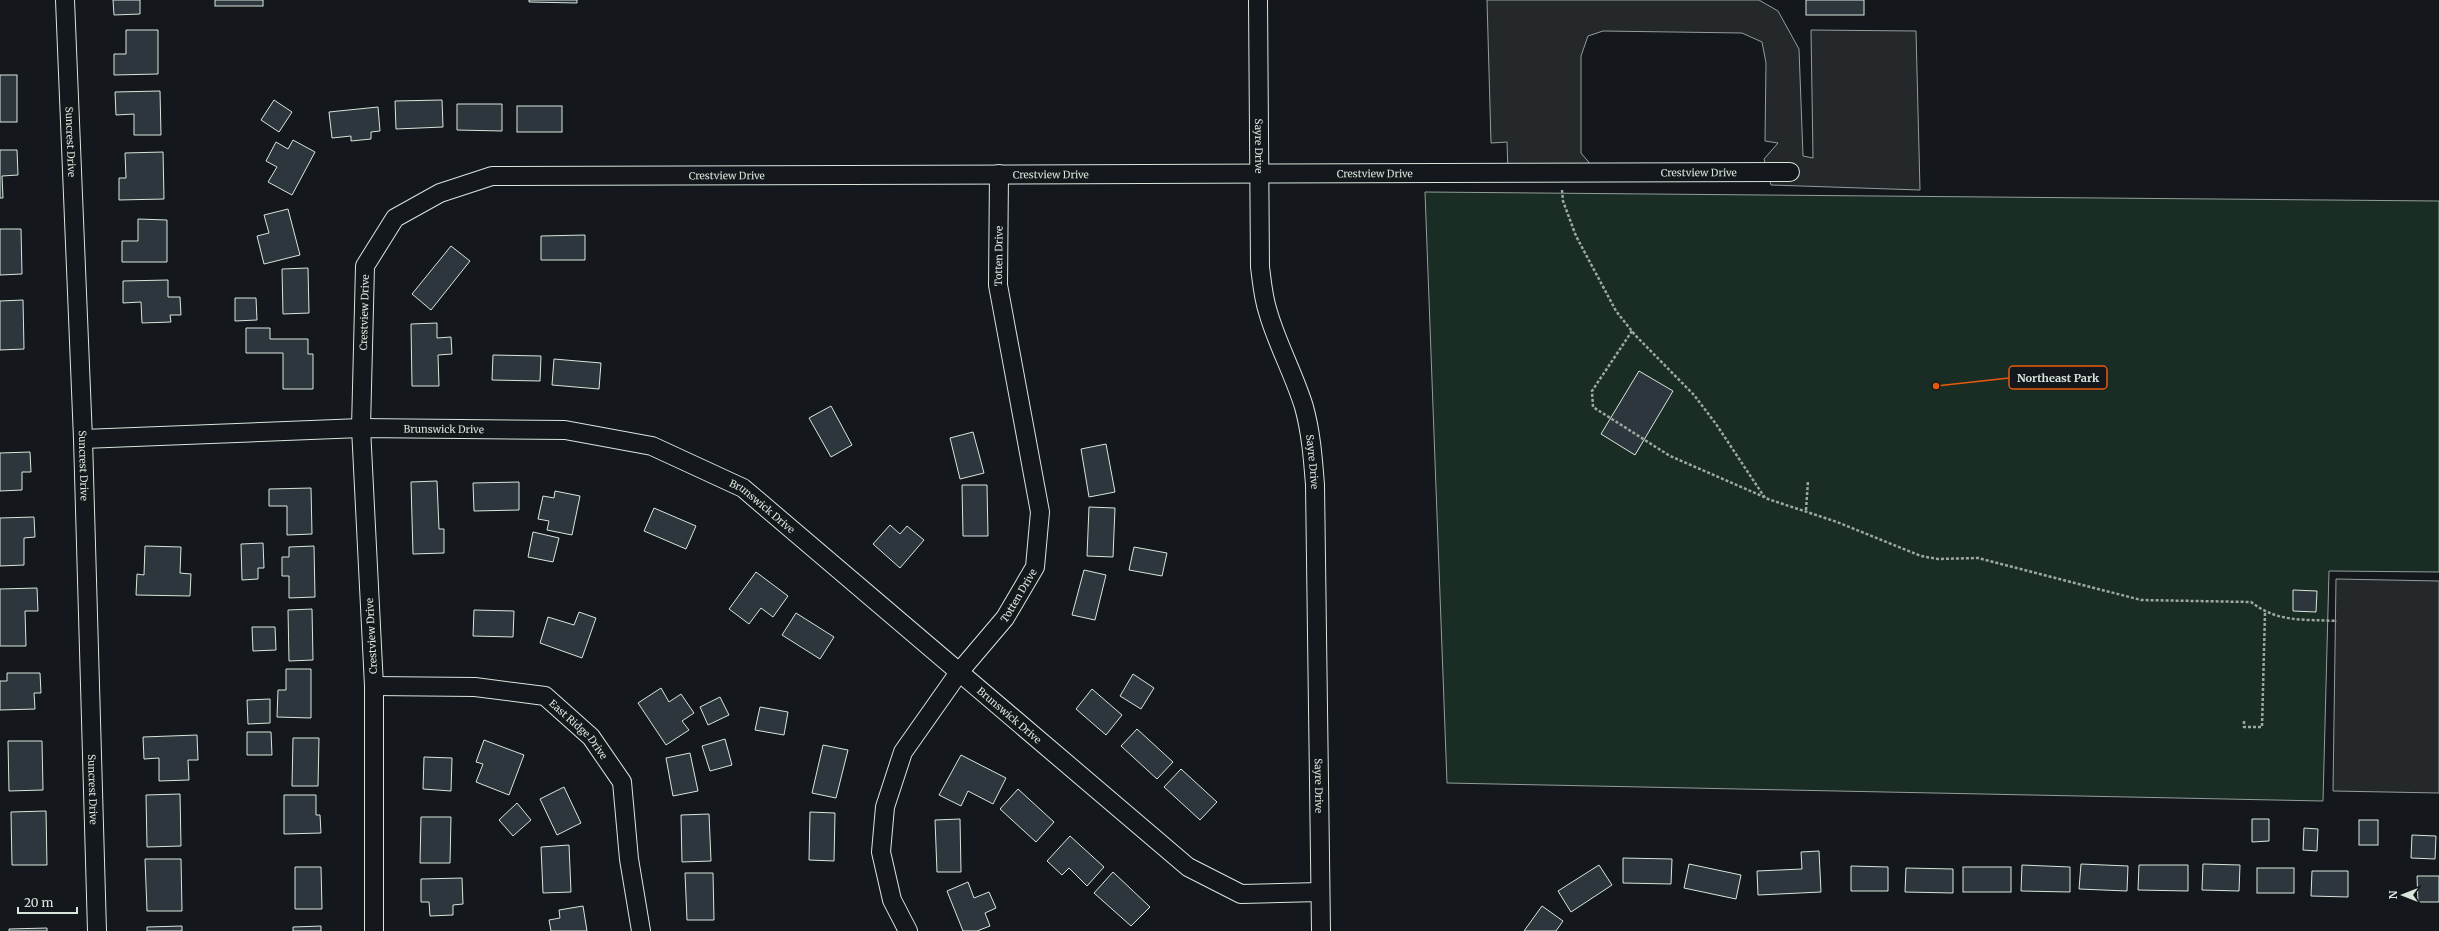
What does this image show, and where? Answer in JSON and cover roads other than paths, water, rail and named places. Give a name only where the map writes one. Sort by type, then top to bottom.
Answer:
[{"type":"street","name":"Suncrest Drive","points":[[65,0],[83,439],[97,931]]},
{"type":"street","name":"Sayre Drive","points":[[1258,0],[1260,267],[1263,295],[1268,314],[1290,367],[1304,407],[1312,449],[1315,493],[1321,931]]},
{"type":"street","name":"Crestview Drive","points":[[374,931],[374,686],[362,428],[365,266],[395,218],[440,193],[492,176],[1790,172]]},
{"type":"street","name":"Totten Drive","points":[[908,931],[892,900],[881,852],[885,807],[903,752],[960,672],[1005,618],[1035,567],[1040,512],[998,285],[999,174]]},
{"type":"street","name":"Brunswick Drive","points":[[83,439],[362,428],[565,430],[652,446],[743,488],[1188,867],[1241,894],[1320,892]]},
{"type":"street","name":"East Ridge Drive","points":[[374,686],[475,687],[545,696],[591,737],[622,782],[629,859],[641,931]]},
{"type":"place","name":"Northeast Park","points":[[1936,386]]}]
